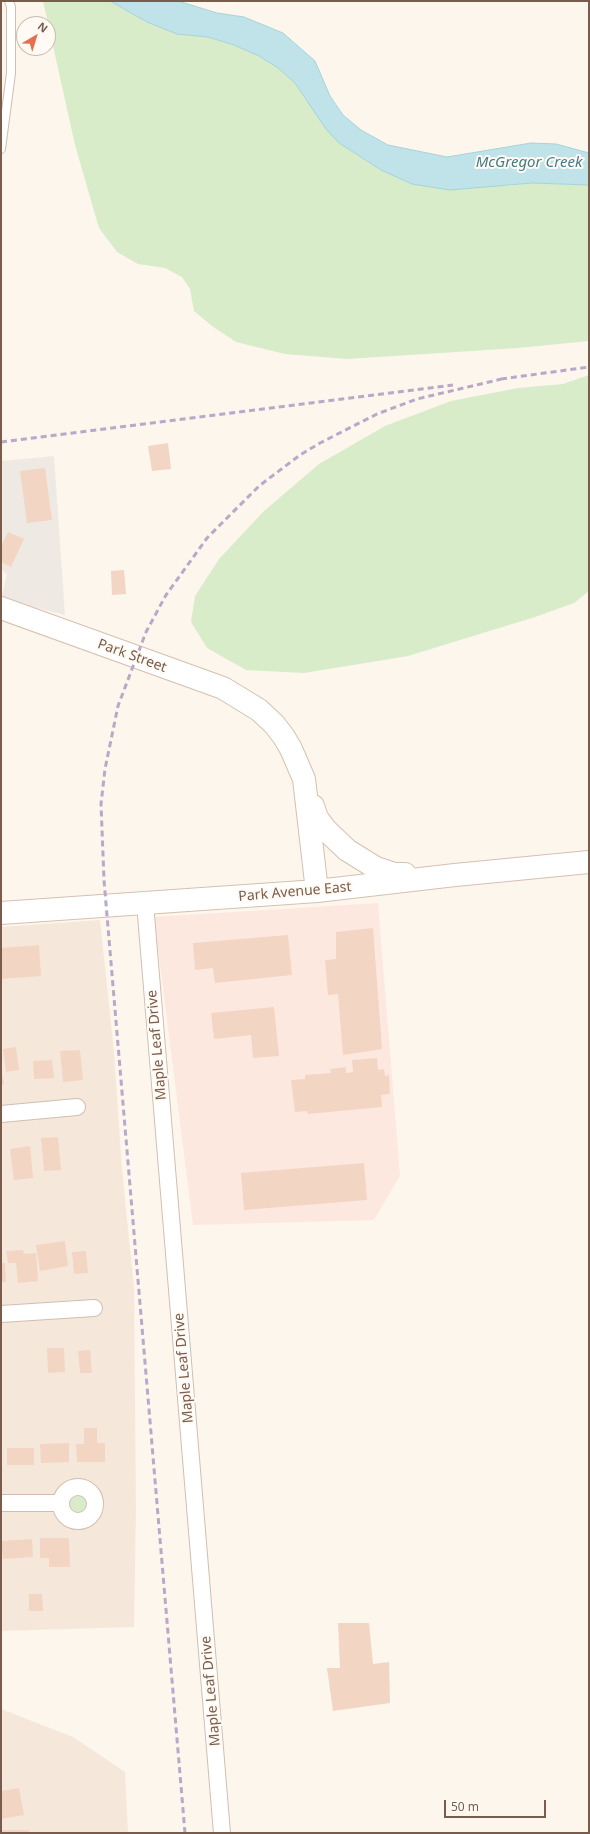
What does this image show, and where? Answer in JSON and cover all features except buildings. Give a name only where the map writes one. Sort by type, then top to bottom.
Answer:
[{"type":"main road","name":"Park Street","points":[[1,608],[223,688],[259,710],[274,724],[291,749],[307,789]]},
{"type":"main road","points":[[307,789],[317,818],[332,838],[362,860],[376,868],[394,874],[455,875]]},
{"type":"main road","points":[[307,789],[317,891]]},
{"type":"main road","name":"Park Avenue East","points":[[1,913],[317,891],[455,875],[589,862]]},
{"type":"street","name":"Maple Leaf Drive","points":[[145,903],[222,1833]]},
{"type":"street","points":[[1,1114],[77,1107]]},
{"type":"street","points":[[1,1314],[94,1308]]},
{"type":"street","points":[[1,1503],[61,1503]]},
{"type":"lane","points":[[1,149],[11,73],[10,7],[8,1]]},
{"type":"shaded area","points":[[54,456],[65,615],[1,599],[7,574],[1,569],[1,461]]},
{"type":"shaded area","points":[[378,903],[400,1176],[374,1220],[193,1225],[154,917]]},
{"type":"shaded area","points":[[100,920],[114,1052],[122,1169],[134,1288],[136,1508],[134,1627],[1,1631],[1,927]]},
{"type":"shaded area","points":[[1,1709],[73,1737],[125,1772],[128,1833],[1,1833]]},
{"type":"green space","points":[[43,1],[110,1],[147,22],[177,34],[208,37],[234,45],[259,56],[278,68],[295,83],[339,143],[381,170],[505,186],[532,183],[589,185],[589,341],[518,348],[347,359],[285,354],[236,342],[212,326],[194,311],[190,289],[182,277],[165,268],[138,264],[117,252],[99,228],[75,145],[55,56],[56,16],[46,16]]},
{"type":"green space","points":[[589,375],[589,591],[574,603],[535,617],[408,656],[304,673],[246,670],[207,648],[191,622],[195,596],[219,559],[264,511],[319,464],[385,426],[451,401],[518,388],[563,384]]},
{"type":"green space","points":[[78,1494],[85,1497],[88,1504],[85,1511],[78,1514],[71,1511],[68,1504],[71,1497]]},
{"type":"water","name":"McGregor Creek","points":[[110,1],[178,1],[217,13],[244,17],[283,33],[315,61],[330,96],[343,115],[361,130],[388,145],[447,157],[531,143],[556,144],[589,153],[589,185],[532,183],[450,190],[412,184],[381,170],[339,143],[326,129],[295,83],[278,68],[259,56],[234,45],[208,37],[177,34],[147,22]]},
{"type":"railway","points":[[501,379],[589,367]]},
{"type":"railway","points":[[185,1833],[104,880],[101,804],[105,769],[118,706],[146,632],[166,595],[207,538],[259,486],[300,455],[377,414],[417,399],[506,378]]},
{"type":"railway","points":[[1,442],[453,385]]}]
